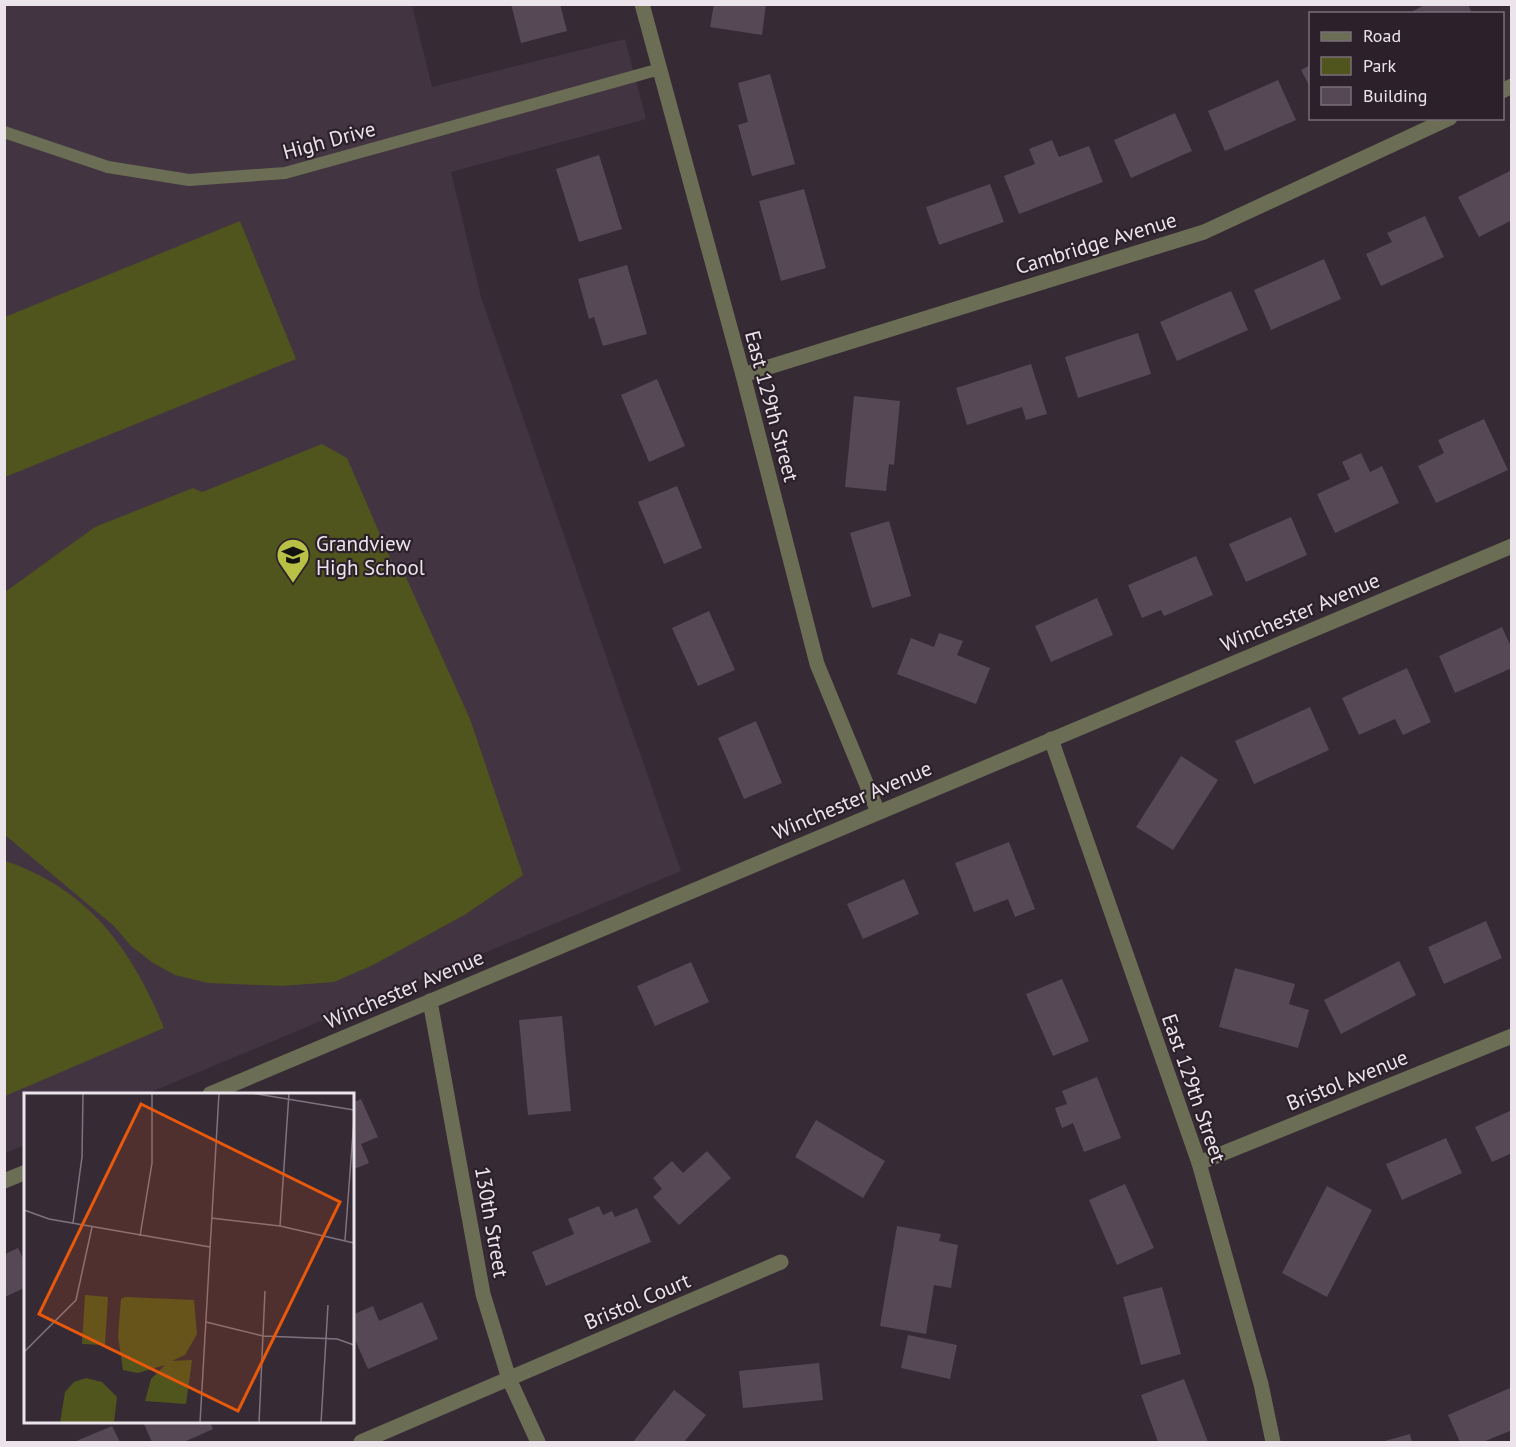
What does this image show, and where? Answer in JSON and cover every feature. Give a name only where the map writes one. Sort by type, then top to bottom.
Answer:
[{"type":"street","name":"East 129th Street","points":[[642,4],[743,375],[817,664],[878,812]]},
{"type":"street","name":"Cambridge Avenue","points":[[743,375],[1204,232],[1446,120]]},
{"type":"street","name":"Winchester Avenue","points":[[215,1093],[878,812],[1053,746],[1512,546]]},
{"type":"street","name":"East 129th Street","points":[[1053,746],[1199,1163],[1261,1384],[1274,1443]]},
{"type":"street","name":"130th Street","points":[[430,1001],[483,1294],[509,1379],[538,1443]]},
{"type":"street","name":"Bristol Avenue","points":[[1199,1163],[1512,1036]]},
{"type":"street","points":[[4,1181],[24,1173]]},
{"type":"street","name":"Bristol Court","points":[[509,1379],[781,1262]]},
{"type":"street","points":[[361,1443],[509,1379]]},
{"type":"lane","name":"High Drive","points":[[4,132],[108,167],[189,180],[285,173],[660,69]]},
{"type":"shaded area","name":"Grandview High School","points":[[5,5],[412,5],[432,87],[625,39],[646,119],[451,172],[481,297],[681,871],[148,1093],[24,1093],[24,1145],[5,1153]]},
{"type":"green space","points":[[240,221],[296,359],[5,477],[5,317]]},
{"type":"green space","points":[[322,444],[347,458],[398,576],[405,575],[470,719],[523,875],[466,914],[373,965],[334,982],[282,986],[208,983],[175,975],[153,963],[131,946],[114,926],[5,835],[5,592],[95,527],[193,488],[202,492]]},
{"type":"green space","points":[[5,861],[35,873],[61,888],[104,926],[122,948],[137,973],[164,1028],[5,1096]]},
{"type":"building","points":[[511,4],[560,4],[567,31],[521,43]]},
{"type":"building","points":[[714,4],[766,4],[762,35],[710,27]]},
{"type":"building","points":[[1426,4],[1468,4],[1471,12],[1412,12]]},
{"type":"building","points":[[1309,66],[1309,85],[1301,70]]},
{"type":"building","points":[[770,74],[795,164],[752,176],[738,125],[748,122],[738,83]]},
{"type":"building","points":[[1278,80],[1296,120],[1225,151],[1208,111]]},
{"type":"building","points":[[1175,113],[1192,151],[1131,178],[1114,140]]},
{"type":"building","points":[[1052,140],[1059,157],[1089,146],[1103,182],[1019,214],[1004,176],[1035,164],[1029,149]]},
{"type":"building","points":[[599,155],[622,229],[579,242],[556,169]]},
{"type":"building","points":[[1512,170],[1512,220],[1479,237],[1458,197]]},
{"type":"building","points":[[990,184],[1004,222],[939,245],[926,207]]},
{"type":"building","points":[[804,189],[826,268],[781,281],[759,201]]},
{"type":"building","points":[[1425,216],[1444,257],[1381,286],[1366,254],[1392,242],[1387,233]]},
{"type":"building","points":[[1324,259],[1341,299],[1271,330],[1254,290]]},
{"type":"building","points":[[627,265],[647,334],[603,346],[594,317],[589,319],[578,279]]},
{"type":"building","points":[[1231,291],[1248,330],[1177,361],[1160,322]]},
{"type":"building","points":[[1138,333],[1151,374],[1078,398],[1065,357]]},
{"type":"building","points":[[1031,364],[1047,414],[1026,420],[1022,407],[967,425],[956,388]]},
{"type":"building","points":[[657,379],[685,446],[649,462],[621,395]]},
{"type":"building","points":[[854,396],[900,401],[894,465],[889,464],[886,491],[845,487]]},
{"type":"building","points":[[1484,419],[1508,470],[1436,503],[1418,466],[1444,453],[1438,440]]},
{"type":"building","points":[[1361,453],[1370,472],[1382,466],[1399,503],[1335,533],[1317,494],[1350,479],[1342,462]]},
{"type":"building","points":[[677,486],[702,548],[664,564],[638,502]]},
{"type":"building","points":[[1291,517],[1307,555],[1246,582],[1229,544]]},
{"type":"building","points":[[889,521],[911,596],[872,608],[850,533]]},
{"type":"building","points":[[1196,556],[1213,595],[1164,616],[1161,610],[1142,618],[1128,585]]},
{"type":"building","points":[[1097,598],[1113,635],[1051,662],[1035,626]]},
{"type":"building","points":[[709,611],[735,670],[698,686],[672,628]]},
{"type":"building","points":[[1502,627],[1512,649],[1512,668],[1455,693],[1439,656]]},
{"type":"building","points":[[939,633],[963,641],[957,655],[990,668],[976,704],[897,674],[911,638],[934,647]]},
{"type":"building","points":[[1407,668],[1431,722],[1403,735],[1395,719],[1359,735],[1342,698]]},
{"type":"building","points":[[1310,707],[1329,750],[1254,784],[1235,741]]},
{"type":"building","points":[[756,721],[782,783],[744,799],[718,738]]},
{"type":"building","points":[[1181,756],[1218,780],[1173,850],[1136,827]]},
{"type":"building","points":[[1009,842],[1035,909],[1015,917],[1008,899],[974,912],[955,863]]},
{"type":"building","points":[[904,879],[919,914],[863,939],[847,904]]},
{"type":"building","points":[[1486,921],[1502,958],[1444,984],[1428,947]]},
{"type":"building","points":[[1399,961],[1416,995],[1341,1034],[1324,1000]]},
{"type":"building","points":[[691,962],[709,1002],[655,1026],[637,986]]},
{"type":"building","points":[[1235,968],[1295,984],[1289,1004],[1309,1010],[1298,1048],[1219,1027]]},
{"type":"building","points":[[1062,979],[1089,1041],[1053,1056],[1026,994]]},
{"type":"building","points":[[562,1016],[571,1111],[528,1115],[519,1020]]},
{"type":"building","points":[[1097,1077],[1121,1138],[1084,1152],[1073,1123],[1062,1128],[1055,1108],[1067,1104],[1062,1091]]},
{"type":"building","points":[[361,1099],[378,1137],[361,1144],[369,1163],[354,1169],[354,1102]]},
{"type":"building","points":[[1512,1110],[1512,1153],[1492,1162],[1475,1127]]},
{"type":"building","points":[[816,1120],[885,1161],[863,1198],[795,1157]]},
{"type":"building","points":[[1446,1138],[1462,1173],[1402,1200],[1386,1164]]},
{"type":"building","points":[[707,1151],[731,1178],[679,1225],[653,1197],[662,1189],[653,1178],[672,1161],[683,1173]]},
{"type":"building","points":[[1125,1184],[1154,1248],[1117,1265],[1089,1200]]},
{"type":"building","points":[[1327,1186],[1372,1210],[1327,1297],[1282,1273]]},
{"type":"building","points":[[599,1206],[603,1215],[612,1211],[615,1217],[637,1208],[651,1242],[546,1286],[532,1252],[574,1234],[568,1219]]},
{"type":"building","points":[[897,1226],[941,1234],[939,1241],[958,1245],[951,1288],[934,1285],[926,1334],[880,1326]]},
{"type":"building","points":[[18,1248],[24,1260],[24,1288],[5,1297],[5,1254]]},
{"type":"building","points":[[1162,1287],[1181,1354],[1141,1365],[1123,1297]]},
{"type":"building","points":[[422,1302],[438,1339],[368,1369],[354,1338],[354,1314],[373,1306],[379,1321]]},
{"type":"building","points":[[908,1335],[957,1345],[950,1379],[901,1368]]},
{"type":"building","points":[[819,1363],[823,1400],[743,1408],[739,1371]]},
{"type":"building","points":[[1184,1379],[1208,1442],[1158,1442],[1141,1395]]},
{"type":"building","points":[[1510,1388],[1512,1430],[1483,1442],[1460,1442],[1448,1415]]},
{"type":"building","points":[[674,1390],[706,1415],[684,1442],[633,1442]]},
{"type":"building","points":[[143,1423],[210,1423],[213,1429],[184,1442],[152,1442]]},
{"type":"building","points":[[112,1426],[120,1442],[74,1442]]},
{"type":"building","points":[[1410,1434],[1412,1442],[1381,1442]]},
{"type":"place","name":"Grandview High School","points":[[293,584]]}]
